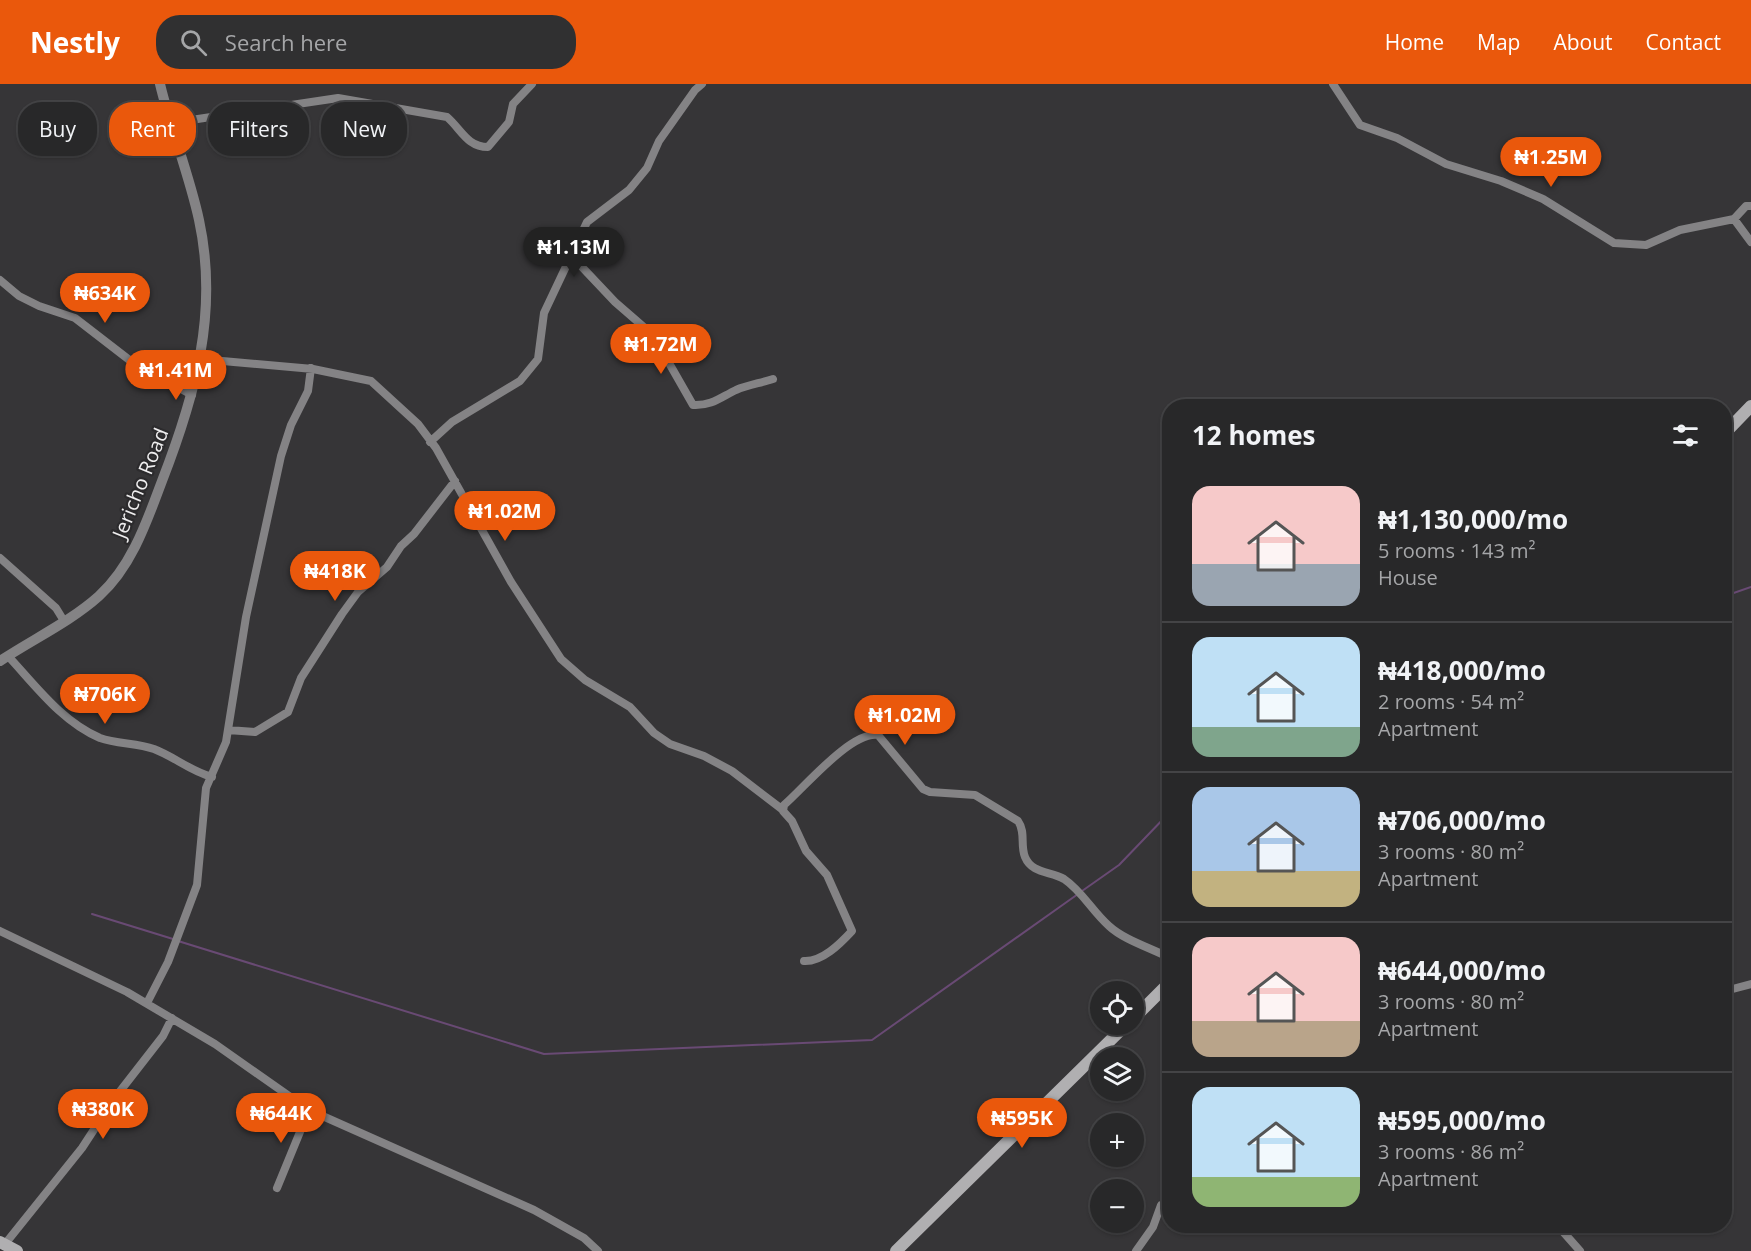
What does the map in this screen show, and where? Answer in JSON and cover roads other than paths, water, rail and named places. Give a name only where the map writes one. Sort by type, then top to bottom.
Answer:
[{"type":"main road","points":[[1732,426],[1751,406]]},
{"type":"main road","points":[[1144,1008],[1162,990]]},
{"type":"main road","points":[[896,1251],[1116,1035]]},
{"type":"main road","points":[[2,1243],[17,1251]]},
{"type":"street","name":"Jericho Road","points":[[160,84],[165,102]]},
{"type":"street","points":[[196,119],[338,98],[447,117],[464,138],[478,147],[488,147],[509,122],[513,104],[532,84]]},
{"type":"street","points":[[430,441],[452,422],[520,381],[538,359],[544,313],[587,222],[629,190],[647,168],[658,141],[695,90],[702,84]]},
{"type":"street","points":[[1333,84],[1360,125],[1397,138],[1446,164],[1501,181],[1543,199],[1614,243],[1646,245],[1680,230],[1734,219],[1746,206],[1751,206]]},
{"type":"street","name":"Jericho Road","points":[[4,658],[64,621],[100,595],[122,568],[144,531],[187,417],[200,359],[207,297],[199,220],[181,156]]},
{"type":"street","points":[[1734,219],[1751,242]]},
{"type":"street","points":[[568,260],[581,266],[615,302],[653,334],[693,405],[703,406],[720,401],[737,390],[773,379]]},
{"type":"street","points":[[0,280],[19,296],[39,306],[75,318],[132,362],[192,395]]},
{"type":"street","points":[[200,359],[311,369],[371,381],[418,424],[455,481],[511,582],[539,623],[551,647],[571,669],[614,696],[654,733],[670,744],[704,756],[732,771],[783,810],[792,821],[806,851],[826,875],[852,931],[828,952],[812,961],[804,961]]},
{"type":"street","points":[[147,1004],[168,962],[197,885],[206,788],[228,730],[246,617],[281,456],[291,425],[308,391],[311,369]]},
{"type":"street","points":[[228,730],[255,732],[288,712],[301,678],[342,614],[358,592],[387,567],[401,546],[414,534],[455,481]]},
{"type":"street","points":[[0,558],[56,608],[64,621]]},
{"type":"street","points":[[4,658],[74,724],[102,738],[150,748],[172,757],[185,768],[212,777]]},
{"type":"street","points":[[783,810],[784,805],[799,793],[812,775],[857,741],[873,734],[878,735],[923,789],[930,792],[975,795],[1018,821],[1022,827],[1024,856],[1030,864],[1075,887],[1111,928],[1162,954]]},
{"type":"street","points":[[0,931],[56,956],[172,1018],[283,1089],[309,1110],[534,1210],[584,1238],[598,1251]]},
{"type":"street","points":[[1732,989],[1751,984]]},
{"type":"street","points":[[2,1243],[82,1148],[114,1099],[163,1036],[172,1018]]},
{"type":"street","points":[[278,1188],[309,1110]]},
{"type":"street","points":[[1136,1251],[1153,1227],[1161,1205]]},
{"type":"street","points":[[1564,1233],[1580,1251]]},
{"type":"waterway","points":[[1732,594],[1751,587]]},
{"type":"waterway","points":[[1082,891],[1119,865],[1162,820]]},
{"type":"waterway","points":[[178,941],[544,1054],[872,1040],[1078,894]]},
{"type":"waterway","points":[[92,914],[173,939]]}]
